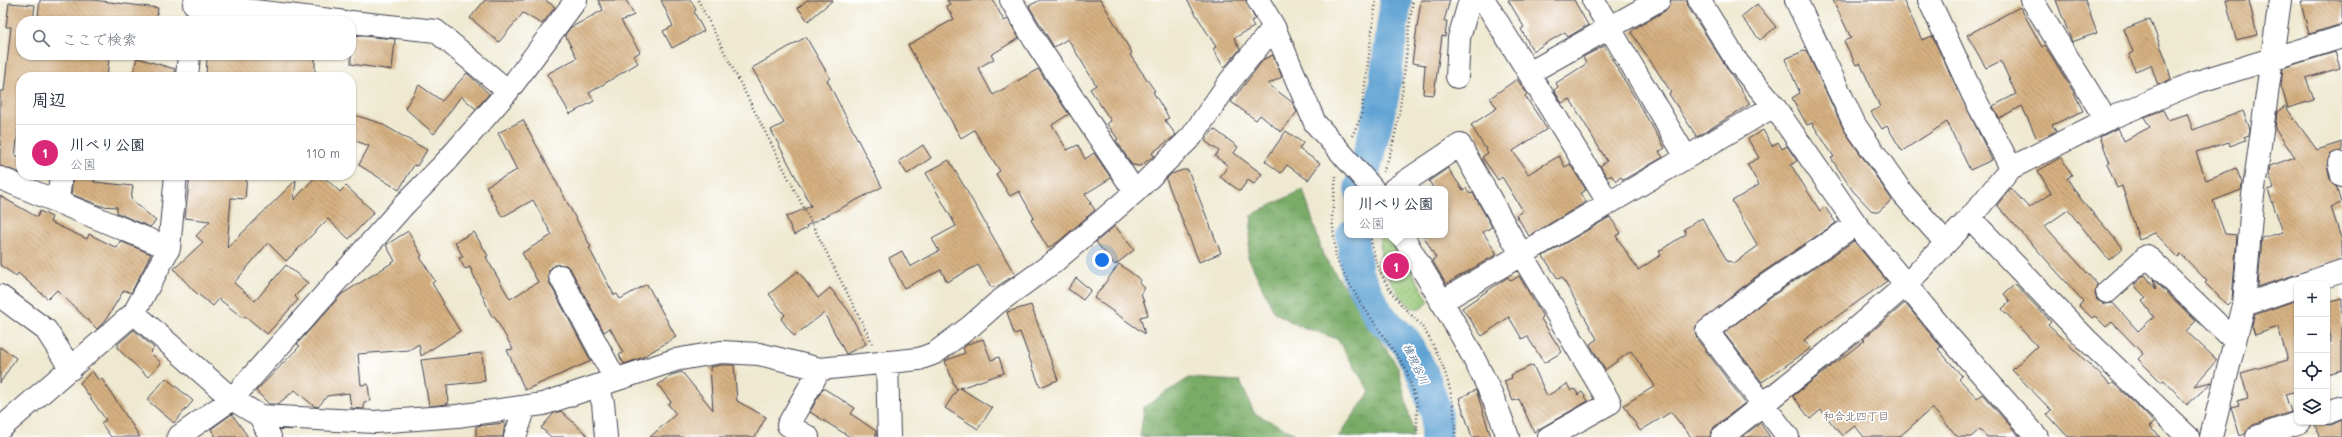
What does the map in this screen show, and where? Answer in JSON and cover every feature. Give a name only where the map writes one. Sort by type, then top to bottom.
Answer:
[{"type":"street","points":[[178,437],[232,399],[404,205],[446,162],[508,91],[576,0]]},
{"type":"street","points":[[1011,0],[1039,47],[1135,192]]},
{"type":"street","points":[[1258,0],[1274,27],[1315,123],[1369,186]]},
{"type":"street","points":[[1457,77],[1459,38],[1470,0]]},
{"type":"street","points":[[1484,0],[1608,202]]},
{"type":"street","points":[[1593,0],[1608,30],[1686,157]]},
{"type":"street","points":[[1529,73],[1659,0]]},
{"type":"street","points":[[1699,0],[1738,63],[1774,106],[1856,224],[1907,284],[2025,433]]},
{"type":"street","points":[[1796,0],[1854,125],[1903,194],[1946,243]]},
{"type":"street","points":[[1929,0],[1972,93],[2011,168]]},
{"type":"street","points":[[2032,0],[2106,120]]},
{"type":"street","points":[[2211,437],[2234,340],[2244,305],[2252,203],[2280,0]]},
{"type":"street","points":[[193,8],[278,7],[317,16]]},
{"type":"street","points":[[356,23],[436,32],[508,91]]},
{"type":"street","points":[[134,313],[232,399],[260,416],[375,422],[457,416],[525,407],[543,404],[674,360],[721,352],[759,354],[820,369],[919,359],[935,353],[1054,262],[1135,192],[1192,136],[1230,81],[1274,27]]},
{"type":"street","points":[[1722,437],[1826,354],[1907,284],[1970,218],[2011,168],[2106,120],[2194,84],[2272,58],[2342,38]]},
{"type":"street","points":[[187,72],[189,60]]},
{"type":"street","points":[[1441,302],[1608,202],[1774,106]]},
{"type":"street","points":[[1398,186],[1460,144],[1521,254],[1610,403],[1549,437]]},
{"type":"street","points":[[0,178],[169,248]]},
{"type":"street","points":[[58,201],[60,180]]},
{"type":"street","points":[[0,429],[134,313],[169,248],[176,180]]},
{"type":"street","points":[[1970,218],[2088,341],[2188,437]]},
{"type":"street","points":[[1788,437],[1707,331],[1759,290],[1856,224]]},
{"type":"street","points":[[1404,238],[1469,352],[1496,406],[1508,437]]},
{"type":"street","points":[[2106,292],[2147,256],[2234,340]]},
{"type":"street","points":[[2313,281],[2342,271]]},
{"type":"street","points":[[560,276],[607,383],[603,403],[606,437]]},
{"type":"street","points":[[2244,305],[2294,287]]},
{"type":"street","points":[[0,296],[46,330],[71,369]]},
{"type":"street","points":[[885,362],[889,437]]},
{"type":"street","points":[[808,437],[788,425],[820,369]]},
{"type":"street","points":[[515,437],[525,407]]},
{"type":"street","points":[[2330,412],[2342,407]]},
{"type":"street","points":[[260,416],[270,437]]},
{"type":"street","points":[[2257,437],[2294,424]]},
{"type":"path","points":[[698,0],[885,362]]},
{"type":"path","points":[[1376,0],[1361,117],[1342,156],[1336,177],[1332,217],[1336,259],[1358,299],[1406,369],[1417,404],[1418,437]]},
{"type":"path","points":[[1374,186],[1388,161],[1393,141],[1413,0]]},
{"type":"path","points":[[1370,238],[1373,255],[1384,282],[1400,304],[1424,329],[1442,362],[1455,413],[1455,437]]},
{"type":"green space","points":[[1303,189],[1323,255],[1398,367],[1413,431],[1412,437],[1338,437],[1370,392],[1337,339],[1297,325],[1274,312],[1248,257],[1252,215]]},
{"type":"green space","points":[[1380,238],[1393,238],[1429,302],[1420,309],[1410,307],[1396,290],[1384,266],[1380,247]]},
{"type":"green space","points":[[1189,378],[1240,381],[1254,413],[1301,437],[1140,437],[1144,407]]},
{"type":"building","points":[[40,0],[93,0],[158,8],[157,16],[38,16]]},
{"type":"building","points":[[485,0],[545,0],[555,7],[542,24],[523,13],[499,42],[470,18]]},
{"type":"building","points":[[598,0],[626,0],[634,15],[621,21],[640,52],[634,56],[638,63],[589,93],[594,101],[570,114],[547,74],[577,58],[565,35],[570,28],[603,10]]},
{"type":"building","points":[[661,0],[691,0],[696,10],[694,12],[704,31],[672,48],[663,31],[673,26]]},
{"type":"building","points":[[807,0],[833,0],[808,21],[798,8]]},
{"type":"building","points":[[947,0],[993,0],[1004,21],[1008,19],[1019,38],[991,55],[994,59],[978,68],[993,95],[1038,69],[1069,114],[1052,125],[1067,150],[1078,145],[1085,159],[1094,153],[1111,178],[1085,194],[1091,203],[1089,204],[1091,204],[1095,210],[1058,242],[1048,248],[1031,220],[1034,218],[1019,191],[1010,196],[996,174],[1000,171],[974,130],[961,138],[908,45],[954,19],[946,6],[950,4]]},
{"type":"building","points":[[1040,0],[1101,0],[1132,53],[1130,55],[1155,91],[1153,92],[1169,118],[1165,120],[1176,135],[1152,153],[1154,156],[1140,166],[1132,165],[1116,140],[1118,139],[1107,124],[1111,121],[1090,89],[1096,85],[1068,39],[1054,47],[1029,6]]},
{"type":"building","points":[[1187,0],[1246,0],[1255,19],[1251,21],[1254,27],[1234,38],[1240,49],[1224,68],[1213,49],[1216,47]]},
{"type":"building","points":[[1421,0],[1450,0],[1444,21],[1447,21],[1445,37],[1442,36],[1434,95],[1423,94],[1425,65],[1412,63]]},
{"type":"building","points":[[1508,0],[1574,0],[1588,25],[1568,37],[1565,32],[1533,51],[1521,29],[1524,27]]},
{"type":"building","points":[[1671,0],[1687,0],[1688,7],[1750,104],[1697,137],[1669,94],[1671,92],[1631,32],[1665,11]]},
{"type":"building","points":[[1833,0],[1903,0],[1922,40],[1932,36],[1992,160],[1970,170],[1947,122],[1902,151],[1887,126],[1882,129],[1871,112],[1880,107],[1860,63],[1856,65],[1844,41],[1851,38]]},
{"type":"building","points":[[2056,0],[2085,0],[2097,33],[2072,42]]},
{"type":"building","points":[[2226,0],[2249,0],[2257,35],[2236,40]]},
{"type":"building","points":[[2300,0],[2342,0],[2342,24],[2309,34]]},
{"type":"building","points":[[9,3],[35,5],[34,16],[16,16],[16,60],[109,60],[108,72],[16,72],[16,171],[0,166],[0,91],[4,91],[11,27],[6,27]]},
{"type":"building","points":[[1757,4],[1776,27],[1760,40],[1741,17]]},
{"type":"building","points":[[2020,7],[2042,47],[2045,46],[2073,91],[2083,111],[2052,125],[2056,131],[2041,139],[2037,139],[2022,106],[1999,118],[1993,106],[2016,94],[2001,61],[1986,68],[1967,35]]},
{"type":"building","points":[[2150,19],[2166,60],[2171,79],[2158,85],[2151,65],[2135,71],[2129,54],[2133,52],[2124,29]]},
{"type":"building","points":[[356,35],[395,39],[392,70],[351,64],[351,60],[356,60]]},
{"type":"building","points":[[806,37],[830,78],[827,80],[882,187],[806,226],[807,228],[794,235],[786,217],[811,206],[771,130],[784,123],[752,68]]},
{"type":"building","points":[[1604,46],[1665,148],[1659,152],[1663,157],[1623,180],[1621,177],[1616,181],[1611,175],[1607,177],[1600,166],[1607,161],[1570,99],[1562,103],[1554,90],[1558,87],[1556,83],[1586,64],[1583,57]]},
{"type":"building","points":[[1806,50],[1844,130],[1892,200],[1878,212],[1873,212],[1853,191],[1831,158],[1834,157],[1812,123],[1807,125],[1792,98],[1800,93],[1785,59]]},
{"type":"building","points":[[2335,52],[2340,68],[2306,78],[2314,100],[2288,108],[2281,86],[2283,68]]},
{"type":"building","points":[[1273,55],[1282,77],[1268,84],[1292,102],[1297,112],[1281,132],[1260,115],[1256,120],[1231,102],[1264,59]]},
{"type":"building","points":[[136,60],[144,60],[175,69],[175,72],[133,72]]},
{"type":"building","points":[[207,60],[315,60],[315,72],[206,72]]},
{"type":"building","points":[[467,73],[489,94],[476,109],[461,96],[434,134],[405,108],[419,85],[442,101]]},
{"type":"building","points":[[1517,79],[1527,94],[1525,96],[1547,129],[1513,151],[1528,174],[1559,156],[1565,167],[1570,164],[1586,190],[1580,193],[1586,202],[1529,236],[1516,215],[1523,211],[1502,177],[1498,180],[1482,157],[1488,153],[1471,125],[1497,108],[1490,98]]},
{"type":"building","points":[[2285,106],[2317,150],[2342,142],[2342,151],[2330,154],[2327,165],[2330,179],[2336,186],[2341,203],[2331,207],[2342,241],[2342,259],[2258,287],[2262,238],[2283,232],[2268,190],[2274,188],[2269,174],[2270,166],[2295,157],[2275,129],[2277,112]]},
{"type":"building","points":[[2163,110],[2168,120],[2187,114],[2193,130],[2243,111],[2250,129],[2249,135],[2244,137],[2246,140],[2230,146],[2229,142],[2196,152],[2206,180],[2236,168],[2242,183],[2241,190],[2213,201],[2225,234],[2237,235],[2232,300],[2227,305],[2205,283],[2207,281],[2181,254],[2178,257],[2155,233],[2139,239],[2122,186],[2117,188],[2107,164],[2110,163],[2100,137],[2118,128],[2124,141],[2150,127],[2144,117]]},
{"type":"building","points":[[356,116],[380,123],[427,150],[417,166],[414,165],[399,190],[359,165],[369,146],[356,141]]},
{"type":"building","points":[[523,120],[591,247],[589,248],[614,295],[617,294],[620,299],[647,284],[676,337],[641,358],[624,364],[619,355],[623,353],[610,328],[604,332],[571,270],[566,265],[554,265],[549,270],[549,282],[591,361],[525,390],[507,350],[513,349],[494,316],[492,317],[470,267],[465,269],[459,258],[463,257],[455,242],[474,232],[488,256],[486,257],[510,299],[538,282],[522,253],[552,235],[533,200],[502,217],[486,186],[517,170],[498,133]]},
{"type":"building","points":[[1214,129],[1238,147],[1234,153],[1262,174],[1254,184],[1248,180],[1240,191],[1220,177],[1228,166],[1215,156],[1219,151],[1205,141]]},
{"type":"building","points":[[1763,130],[1772,146],[1778,142],[1782,149],[1787,146],[1797,161],[1791,165],[1820,211],[1825,207],[1836,223],[1751,280],[1696,326],[1695,332],[1697,339],[1745,403],[1714,427],[1710,437],[1691,437],[1671,412],[1640,431],[1624,405],[1655,386],[1631,351],[1605,370],[1590,344],[1597,339],[1562,277],[1558,279],[1543,256],[1610,217],[1621,233],[1616,236],[1638,270],[1661,255],[1659,251],[1686,234],[1684,229],[1702,218],[1728,262],[1730,261],[1733,264],[1758,246],[1732,201],[1759,185],[1747,164],[1759,158],[1748,139]]},
{"type":"building","points":[[1286,131],[1303,143],[1299,149],[1320,163],[1308,180],[1287,165],[1281,173],[1265,161]]},
{"type":"building","points":[[923,145],[931,158],[907,174],[899,161]]},
{"type":"building","points":[[2061,157],[2072,176],[2067,178],[2080,198],[2123,248],[2109,260],[2068,210],[2045,226],[2097,284],[2095,294],[2097,300],[2104,304],[2113,303],[2138,331],[2154,317],[2142,301],[2146,298],[2134,285],[2145,275],[2156,289],[2153,279],[2196,321],[2186,331],[2217,360],[2194,386],[2212,382],[2187,405],[2164,380],[2161,382],[2138,359],[2143,354],[2112,322],[2106,327],[2095,316],[2092,318],[2079,306],[2083,301],[1997,205],[2011,188],[2029,208],[2051,193],[2038,171]]},
{"type":"building","points":[[949,160],[1015,275],[996,287],[991,287],[978,265],[947,282],[941,270],[904,288],[889,258],[902,251],[910,267],[939,251],[932,239],[956,226],[926,173]]},
{"type":"building","points":[[1448,168],[1463,190],[1466,188],[1470,194],[1473,193],[1492,227],[1483,232],[1497,254],[1446,284],[1432,260],[1436,258],[1425,238],[1448,238],[1448,186],[1432,186],[1429,181]]},
{"type":"building","points":[[1188,170],[1221,253],[1199,262],[1166,179],[1171,174]]},
{"type":"building","points":[[72,180],[94,180],[94,182],[133,186],[131,199],[156,221],[150,227],[117,213],[117,207],[101,206],[71,194]]},
{"type":"building","points":[[189,180],[247,180],[245,199],[231,198],[227,248],[296,180],[294,200],[312,180],[327,180],[340,192],[346,186],[374,212],[349,239],[328,219],[286,261],[268,243],[234,283],[255,301],[286,265],[308,283],[295,296],[298,300],[267,334],[245,316],[243,318],[219,299],[213,306],[194,291],[174,269],[203,242],[196,236],[210,221],[185,218]]},
{"type":"building","points":[[0,196],[37,217],[40,211],[52,217],[50,222],[87,239],[89,234],[117,248],[120,241],[151,254],[131,293],[124,290],[105,321],[97,329],[57,290],[48,299],[18,273],[16,276],[0,265]]},
{"type":"building","points":[[1115,226],[1134,250],[1115,265],[1096,242]]},
{"type":"building","points":[[408,231],[422,256],[420,257],[435,281],[432,283],[460,331],[421,356],[419,344],[409,350],[358,354],[361,385],[368,384],[370,401],[364,402],[364,409],[351,408],[349,393],[327,396],[318,407],[314,406],[295,390],[278,404],[269,404],[256,391],[300,346],[297,344],[342,294],[395,261],[386,245]]},
{"type":"building","points":[[1854,241],[1887,281],[1804,340],[1811,348],[1762,382],[1724,333],[1766,300]]},
{"type":"building","points":[[1119,264],[1141,280],[1139,283],[1145,288],[1141,293],[1148,315],[1140,317],[1145,334],[1094,298]]},
{"type":"building","points":[[798,271],[818,298],[830,288],[848,310],[866,344],[846,354],[824,313],[794,336],[781,319],[785,315],[769,294]]},
{"type":"building","points":[[1519,276],[1543,317],[1541,319],[1562,352],[1544,363],[1527,336],[1522,339],[1509,317],[1482,336],[1462,308],[1508,277],[1511,281]]},
{"type":"building","points":[[1076,278],[1091,290],[1083,300],[1068,289]]},
{"type":"building","points":[[2015,284],[2051,322],[2048,325],[2111,385],[2113,383],[2144,412],[2154,423],[2149,427],[2161,437],[2068,437],[2047,414],[2051,410],[2012,370],[2037,346],[2002,309],[2010,301],[2004,294]]},
{"type":"building","points":[[2342,299],[2342,370],[2330,373],[2331,342],[2330,302]]},
{"type":"building","points":[[2294,301],[2294,392],[2285,394],[2291,412],[2253,425],[2245,434],[2240,436],[2231,407],[2239,405],[2237,401],[2248,398],[2241,373],[2288,360],[2278,327],[2255,335],[2252,326],[2254,315]]},
{"type":"building","points":[[1905,303],[1941,347],[1938,349],[1962,376],[1959,379],[1977,398],[1982,394],[2020,437],[1987,437],[1980,429],[1971,437],[1958,437],[1932,408],[1899,437],[1864,437],[1855,426],[1842,436],[1821,410],[1810,419],[1793,396],[1865,340],[1863,339]]},
{"type":"building","points":[[1031,305],[1058,380],[1040,387],[1020,332],[1014,334],[1007,312]]},
{"type":"building","points":[[134,330],[154,348],[150,352],[161,363],[148,377],[118,349],[118,344]]},
{"type":"building","points":[[983,339],[991,360],[999,357],[1004,373],[960,388],[992,408],[978,429],[945,408],[958,388],[956,389],[945,361],[965,353],[963,348],[968,344]]},
{"type":"building","points":[[0,347],[16,358],[0,383]]},
{"type":"building","points":[[482,353],[485,381],[447,385],[448,404],[429,406],[421,360]]},
{"type":"building","points":[[734,365],[737,401],[766,417],[755,437],[650,437],[676,414],[668,404],[671,402],[658,385],[671,375],[682,372],[713,410],[710,367]]},
{"type":"building","points":[[1533,365],[1547,396],[1567,384],[1571,391],[1575,389],[1578,395],[1582,392],[1588,401],[1534,432],[1519,399],[1513,401],[1504,381],[1512,378],[1511,375]]},
{"type":"building","points":[[92,371],[99,381],[102,379],[140,437],[111,437],[101,423],[106,420],[80,383]]},
{"type":"building","points":[[166,378],[193,401],[174,423],[147,400]]},
{"type":"building","points":[[823,388],[855,408],[851,414],[876,431],[876,437],[850,437],[810,412]]},
{"type":"building","points":[[1476,390],[1491,437],[1472,437],[1459,398]]},
{"type":"building","points":[[561,411],[589,437],[551,437],[541,428],[554,413]]},
{"type":"building","points":[[232,414],[248,437],[216,437],[211,429]]},
{"type":"building","points":[[2342,420],[2342,437],[2319,437],[2315,425],[2331,425]]},
{"type":"building","points":[[505,423],[503,437],[476,437],[476,426]]},
{"type":"building","points":[[1760,423],[1770,437],[1742,437]]},
{"type":"waterway","name":"権現谷川","points":[[1361,186],[1383,97],[1396,0]]},
{"type":"waterway","name":"権現谷川","points":[[1352,238],[1357,274],[1380,317],[1406,342],[1422,372],[1437,415],[1436,437]]},
{"type":"place","name":"川べり公園","points":[[1396,266]]},
{"type":"district","name":"和合北四丁目","points":[[1856,416]]}]
